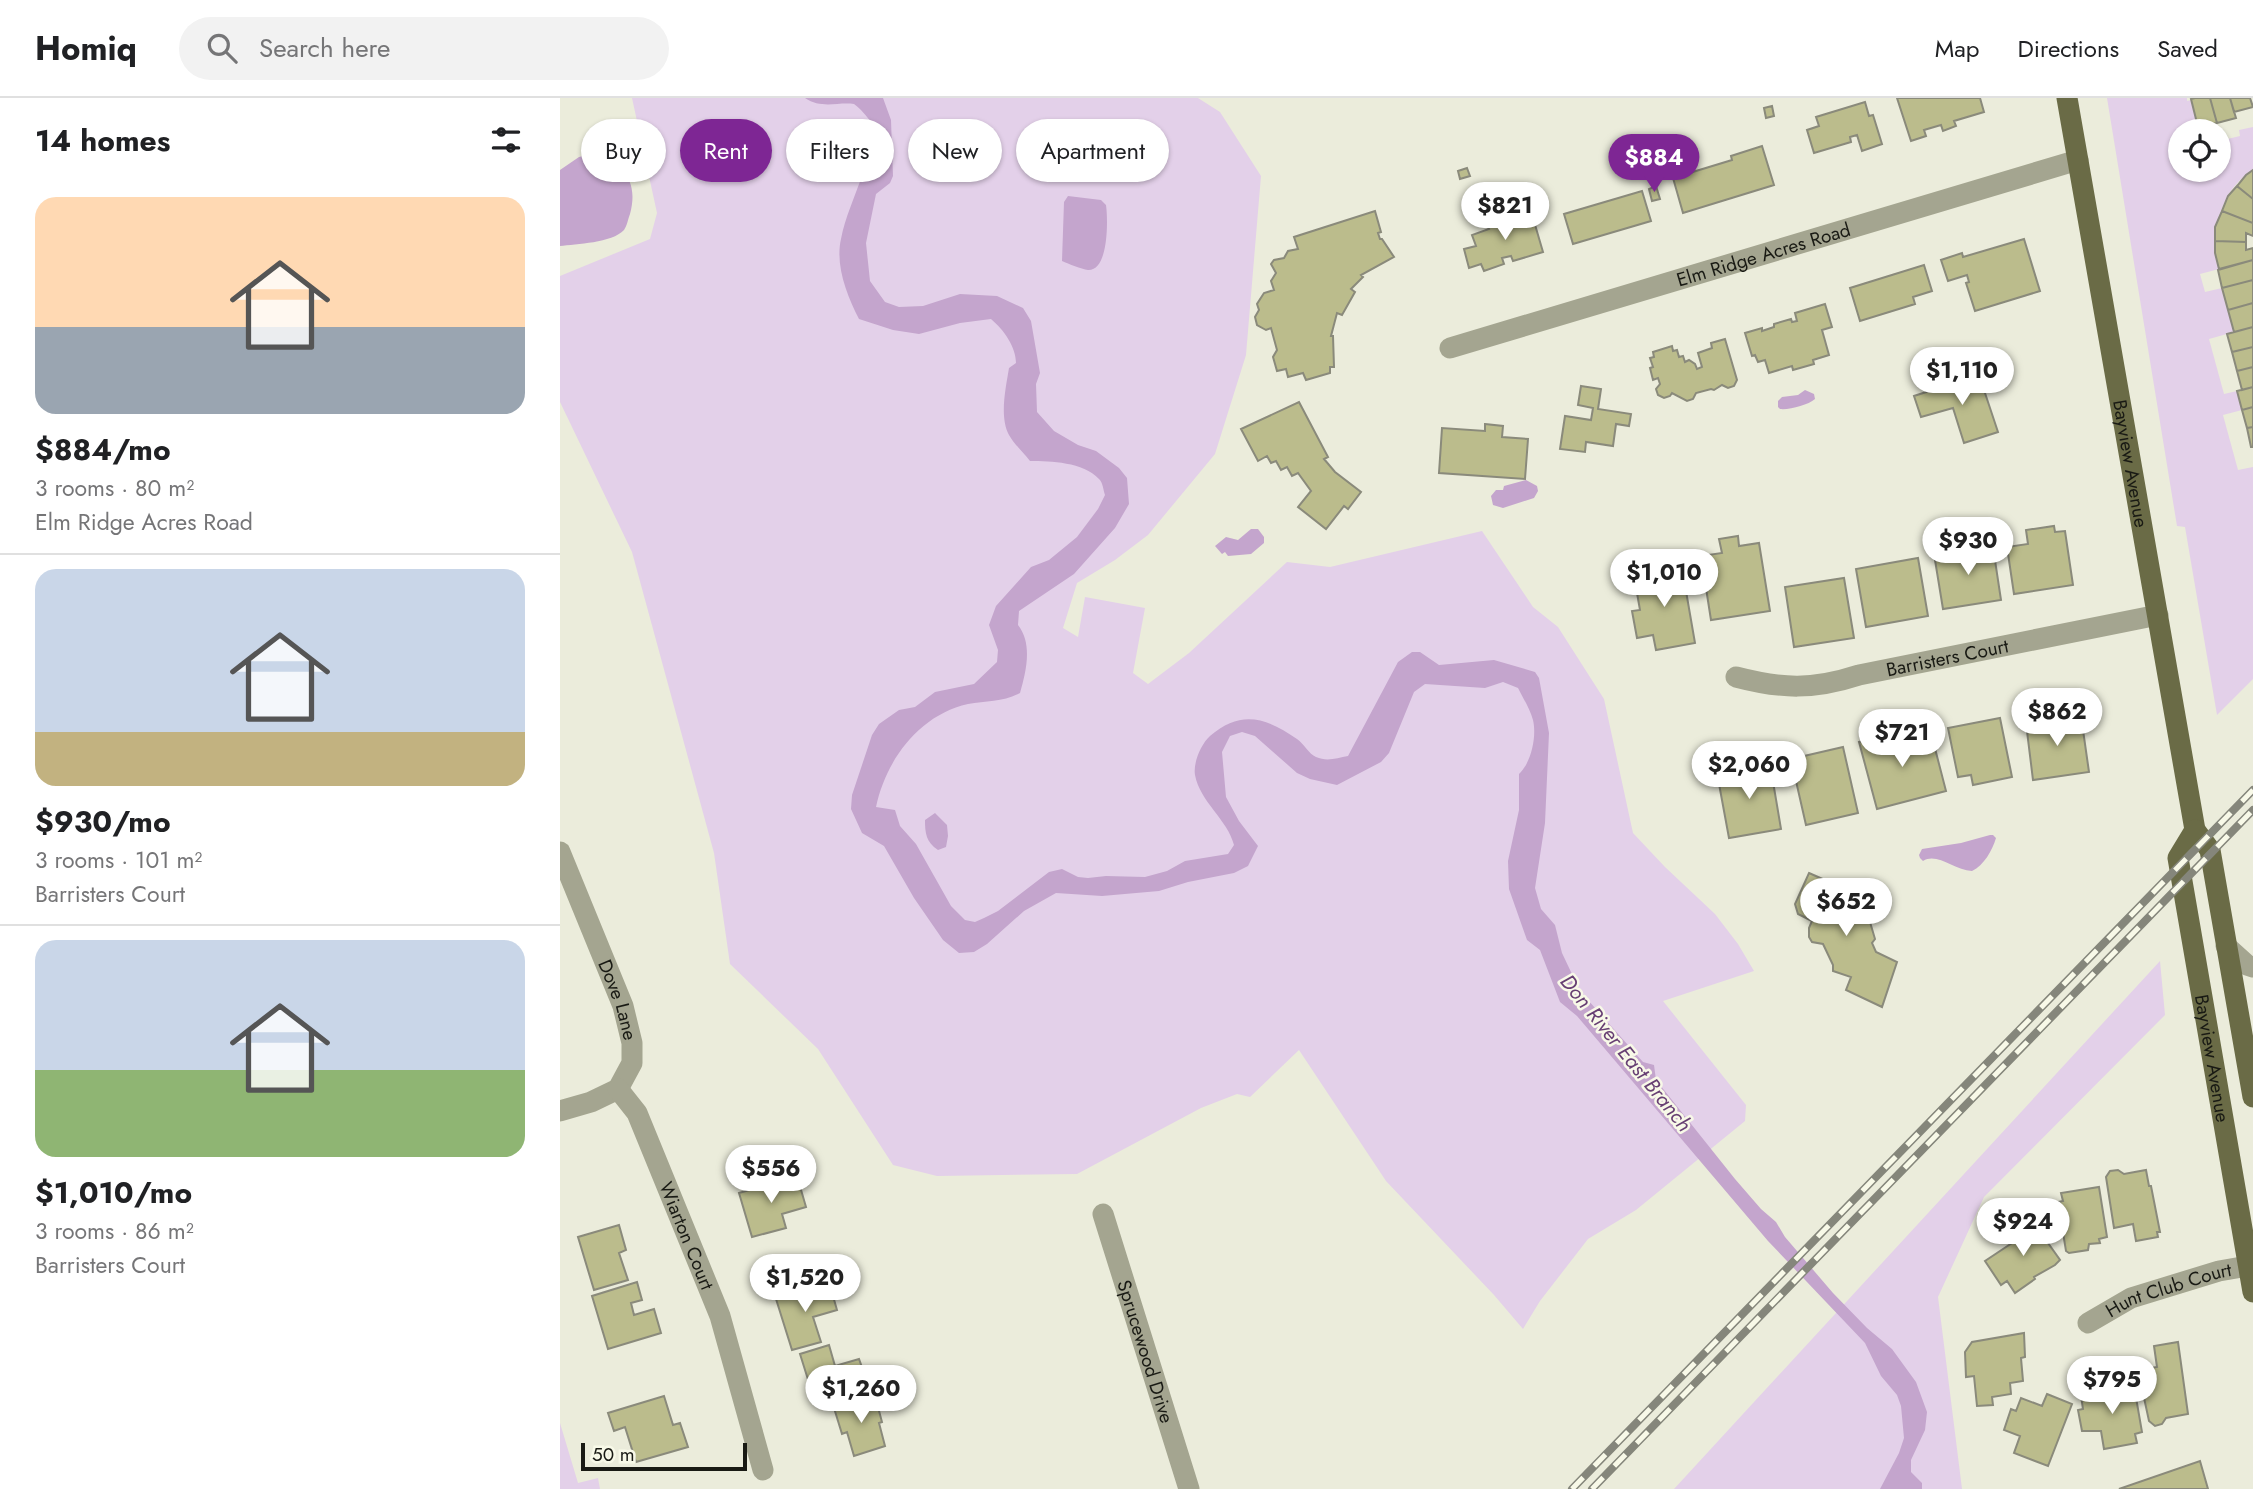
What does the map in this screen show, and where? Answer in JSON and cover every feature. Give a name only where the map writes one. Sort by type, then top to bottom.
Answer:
[{"type":"main road","name":"Bayview Avenue","points":[[2067,98],[2195,830],[2210,850],[2226,946],[2248,1034],[2253,1097]]},
{"type":"main road","name":"Bayview Avenue","points":[[2195,830],[2178,858],[2251,1265],[2253,1292]]},
{"type":"street","name":"Elm Ridge Acres Road","points":[[1450,348],[2078,160]]},
{"type":"street","name":"Barristers Court","points":[[1736,677],[1792,688],[1829,685],[1859,676],[2158,615]]},
{"type":"street","name":"Dove Lane","points":[[560,852],[629,1026],[632,1063],[618,1089]]},
{"type":"street","points":[[2226,946],[2247,965],[2253,967]]},
{"type":"street","points":[[560,1111],[591,1102],[618,1089]]},
{"type":"street","name":"Wiarton Court","points":[[618,1089],[638,1113],[720,1316],[763,1470]]},
{"type":"street","name":"Sprucewood Drive","points":[[1103,1214],[1189,1489]]},
{"type":"street","name":"Hunt Club Court","points":[[2088,1323],[2132,1298],[2219,1271],[2251,1265]]},
{"type":"shaded area","points":[[632,98],[1198,98],[1220,112],[1261,176],[1246,355],[1215,454],[1148,535],[1115,560],[1077,583],[1063,628],[1078,637],[1085,597],[1145,608],[1133,673],[1148,684],[1189,653],[1287,562],[1330,567],[1482,531],[1533,607],[1558,627],[1604,699],[1633,833],[1715,914],[1754,971],[1663,1001],[1746,1105],[1745,1121],[1636,1210],[1588,1239],[1540,1301],[1523,1329],[1386,1181],[1299,1050],[1250,1097],[1237,1094],[1201,1108],[1077,1174],[937,1176],[893,1165],[818,1049],[730,964],[714,853],[632,552],[560,402],[560,276],[650,239],[657,213],[650,182],[666,182],[666,119],[637,119]]},
{"type":"shaded area","points":[[2107,98],[2191,100],[2196,119],[2168,119],[2168,182],[2231,182],[2231,138],[2240,136],[2239,130],[2253,127],[2253,170],[2232,189],[2220,214],[2216,242],[2219,269],[2200,274],[2205,292],[2222,288],[2234,332],[2209,339],[2224,394],[2237,391],[2242,410],[2223,415],[2238,470],[2253,467],[2253,679],[2217,715],[2185,527],[2177,526]]},
{"type":"shaded area","points":[[2160,961],[2165,1015],[1984,1197],[1938,1297],[1962,1489],[1674,1489]]},
{"type":"shaded area","points":[[560,1423],[578,1483],[598,1478],[600,1489],[560,1489]]},
{"type":"water","points":[[805,98],[883,98],[891,119],[868,119],[854,104],[823,104]]},
{"type":"water","points":[[579,157],[581,182],[630,182],[630,214],[624,230],[611,238],[560,246],[560,170]]},
{"type":"water","name":"Don River East Branch","points":[[860,182],[890,182],[876,194],[866,243],[870,281],[885,302],[899,307],[923,306],[960,294],[997,296],[1023,308],[1031,321],[1040,373],[1036,384],[1037,412],[1054,431],[1078,445],[1096,451],[1119,468],[1127,478],[1129,504],[1115,528],[1074,574],[1019,611],[1018,625],[1027,649],[1020,693],[1001,700],[968,704],[934,718],[907,742],[881,790],[876,807],[895,810],[900,826],[916,844],[951,906],[965,920],[975,922],[998,911],[1049,872],[1062,869],[1078,877],[1088,878],[1145,877],[1167,871],[1185,861],[1228,854],[1234,845],[1231,836],[1202,794],[1195,775],[1195,765],[1207,739],[1232,722],[1264,722],[1297,739],[1316,757],[1336,759],[1348,756],[1398,662],[1412,652],[1420,652],[1439,665],[1494,660],[1535,672],[1539,678],[1549,733],[1545,823],[1535,888],[1541,909],[1555,925],[1562,953],[1580,991],[1643,1062],[1654,1065],[1656,1080],[1735,1179],[1776,1222],[1785,1237],[1833,1293],[1892,1349],[1916,1382],[1927,1412],[1925,1430],[1911,1460],[1911,1472],[1922,1483],[1922,1489],[1880,1489],[1904,1438],[1901,1406],[1897,1395],[1881,1376],[1865,1343],[1768,1241],[1577,1016],[1560,1002],[1540,950],[1527,940],[1509,889],[1508,861],[1519,810],[1519,774],[1530,757],[1534,734],[1532,716],[1518,688],[1503,682],[1485,688],[1425,684],[1414,692],[1389,753],[1381,762],[1337,785],[1297,773],[1255,736],[1242,732],[1230,736],[1222,752],[1226,797],[1239,821],[1258,846],[1248,866],[1234,873],[1159,891],[1102,896],[1056,893],[1024,911],[974,952],[959,953],[943,940],[914,898],[884,846],[862,833],[851,809],[852,795],[872,735],[879,724],[899,710],[915,707],[935,692],[974,684],[997,662],[998,650],[989,625],[996,606],[1031,567],[1049,560],[1077,537],[1105,495],[1102,484],[1092,473],[1066,464],[1030,461],[1011,438],[1004,420],[1004,402],[1009,368],[1016,363],[1014,351],[1008,339],[991,319],[960,323],[919,334],[893,330],[859,319],[843,280],[840,249],[845,223]]},
{"type":"water","points":[[1068,196],[1101,200],[1106,205],[1106,243],[1100,262],[1095,268],[1088,270],[1062,261],[1064,202]]},
{"type":"water","points":[[1805,390],[1814,394],[1815,399],[1794,408],[1778,407],[1778,401],[1782,397],[1798,395]]},
{"type":"water","points":[[1526,480],[1537,486],[1538,491],[1534,498],[1503,508],[1493,505],[1491,496],[1496,490],[1503,490],[1504,486]]},
{"type":"water","points":[[1251,529],[1258,529],[1264,537],[1264,543],[1251,554],[1228,556],[1215,546],[1226,537],[1238,540]]},
{"type":"water","points":[[935,813],[947,825],[948,836],[946,847],[938,850],[927,837],[925,829],[925,820]]},
{"type":"water","points":[[1990,835],[1996,838],[1992,848],[1984,861],[1972,871],[1940,860],[1923,861],[1919,855],[1922,849]]},
{"type":"building","points":[[1897,98],[1980,98],[1984,112],[1954,121],[1956,126],[1943,131],[1941,125],[1924,130],[1926,136],[1911,141]]},
{"type":"building","points":[[2210,98],[2216,119],[2196,119],[2191,99]]},
{"type":"building","points":[[2210,98],[2230,98],[2236,118],[2216,119]]},
{"type":"building","points":[[2230,98],[2250,98],[2253,107],[2234,112]]},
{"type":"building","points":[[1865,102],[1869,116],[1873,115],[1882,144],[1862,151],[1857,135],[1850,137],[1851,142],[1814,153],[1807,130],[1819,126],[1816,117]]},
{"type":"building","points":[[1772,106],[1774,116],[1766,118],[1764,108]]},
{"type":"building","points":[[1762,146],[1774,185],[1683,213],[1673,178],[1732,160],[1731,156]]},
{"type":"building","points":[[1467,168],[1470,176],[1460,179],[1458,171]]},
{"type":"building","points":[[2253,170],[2253,199],[2237,186]]},
{"type":"building","points":[[1656,186],[1660,199],[1652,201],[1649,189]]},
{"type":"building","points":[[2237,186],[2253,199],[2253,223],[2222,211],[2228,196]]},
{"type":"building","points":[[1642,191],[1651,221],[1573,244],[1564,214]]},
{"type":"building","points":[[1375,211],[1381,232],[1378,233],[1380,239],[1394,257],[1361,275],[1363,277],[1351,289],[1355,292],[1342,315],[1337,313],[1331,336],[1334,367],[1330,367],[1330,373],[1306,380],[1303,373],[1288,377],[1286,369],[1277,371],[1273,357],[1277,350],[1271,328],[1266,330],[1257,325],[1255,317],[1259,310],[1257,304],[1264,293],[1274,290],[1271,281],[1276,273],[1271,264],[1274,260],[1284,258],[1288,251],[1298,249],[1294,237]]},
{"type":"building","points":[[1531,211],[1543,252],[1513,261],[1511,256],[1502,258],[1504,264],[1484,271],[1481,264],[1469,268],[1464,249],[1476,246],[1472,235],[1489,229],[1487,225]]},
{"type":"building","points":[[2222,211],[2253,223],[2253,236],[2246,233],[2246,242],[2215,241],[2215,227]]},
{"type":"building","points":[[2024,239],[2040,291],[1975,311],[1966,283],[1969,282],[1967,275],[1948,281],[1941,260],[1962,253],[1963,257]]},
{"type":"building","points":[[2215,241],[2246,242],[2246,250],[2253,248],[2253,260],[2219,269]]},
{"type":"building","points":[[2253,260],[2253,280],[2222,288],[2218,270]]},
{"type":"building","points":[[1924,265],[1932,291],[1913,297],[1915,304],[1860,321],[1850,288]]},
{"type":"building","points":[[2253,280],[2253,303],[2228,310],[2222,288]]},
{"type":"building","points":[[2253,303],[2253,327],[2234,332],[2228,310]]},
{"type":"building","points":[[1825,304],[1832,327],[1822,330],[1829,355],[1813,360],[1814,364],[1793,370],[1792,366],[1769,373],[1765,360],[1758,362],[1755,355],[1752,356],[1745,333],[1762,328],[1762,331],[1791,319],[1792,322],[1797,321],[1795,313]]},
{"type":"building","points":[[2253,327],[2253,347],[2232,352],[2227,334]]},
{"type":"building","points":[[1725,339],[1737,380],[1734,386],[1728,388],[1722,385],[1714,390],[1696,393],[1693,399],[1687,401],[1672,393],[1664,398],[1658,395],[1656,389],[1660,384],[1658,378],[1653,380],[1650,368],[1653,367],[1650,358],[1654,357],[1653,352],[1672,346],[1679,357],[1683,356],[1685,362],[1689,360],[1695,364],[1697,369],[1702,367],[1698,353],[1712,348],[1711,343]]},
{"type":"building","points":[[2253,347],[2253,367],[2237,371],[2232,352]]},
{"type":"building","points":[[2253,367],[2253,387],[2242,390],[2237,371]]},
{"type":"building","points":[[1979,375],[1998,432],[1964,443],[1953,408],[1921,417],[1914,396]]},
{"type":"building","points":[[1581,386],[1601,389],[1598,409],[1631,414],[1629,426],[1616,424],[1613,446],[1586,442],[1585,452],[1560,449],[1565,416],[1591,420],[1593,408],[1578,405]]},
{"type":"building","points":[[2253,387],[2253,407],[2242,410],[2237,391]]},
{"type":"building","points":[[1299,402],[1328,457],[1324,459],[1335,472],[1361,492],[1348,509],[1344,506],[1326,529],[1298,507],[1311,491],[1298,473],[1292,476],[1287,467],[1281,470],[1276,461],[1271,463],[1267,456],[1258,461],[1241,429]]},
{"type":"building","points":[[2253,407],[2253,427],[2247,428],[2242,410]]},
{"type":"building","points":[[1485,424],[1503,426],[1502,437],[1528,439],[1525,479],[1439,473],[1442,428],[1485,431]]},
{"type":"building","points":[[2253,427],[2253,447],[2251,447],[2247,428]]},
{"type":"building","points":[[2054,526],[2055,532],[2065,531],[2073,585],[2014,594],[2007,547],[2028,544],[2026,530]]},
{"type":"building","points":[[1738,536],[1739,546],[1759,543],[1770,611],[1711,620],[1701,556],[1722,553],[1719,539]]},
{"type":"building","points":[[1962,544],[1963,551],[1993,547],[2001,600],[1943,609],[1935,560],[1947,558],[1945,547]]},
{"type":"building","points":[[1918,558],[1928,616],[1866,627],[1856,569]]},
{"type":"building","points":[[1682,568],[1695,643],[1656,650],[1653,635],[1637,638],[1632,611],[1640,610],[1634,576]]},
{"type":"building","points":[[1844,578],[1854,638],[1794,647],[1785,587]]},
{"type":"building","points":[[2081,716],[2089,772],[2033,780],[2026,723]]},
{"type":"building","points":[[2000,718],[2012,777],[1973,785],[1971,775],[1958,777],[1948,728]]},
{"type":"building","points":[[1891,733],[1894,743],[1931,733],[1946,791],[1877,809],[1859,742]]},
{"type":"building","points":[[1843,747],[1858,813],[1806,825],[1791,759]]},
{"type":"building","points":[[1770,764],[1781,829],[1729,838],[1717,773]]},
{"type":"building","points":[[1809,873],[1850,891],[1856,907],[1861,905],[1866,921],[1870,922],[1875,939],[1872,943],[1876,952],[1897,962],[1882,1007],[1846,990],[1851,977],[1833,971],[1823,944],[1812,942],[1809,937],[1812,921],[1798,914],[1795,904]]},
{"type":"building","points":[[2118,1170],[2124,1174],[2146,1170],[2160,1232],[2157,1232],[2158,1237],[2136,1241],[2133,1224],[2114,1228],[2106,1177],[2110,1171]]},
{"type":"building","points":[[797,1176],[806,1207],[782,1214],[786,1228],[752,1237],[739,1193]]},
{"type":"building","points":[[2099,1187],[2107,1237],[2099,1239],[2100,1243],[2089,1244],[2088,1250],[2069,1253],[2066,1251],[2058,1202],[2063,1201],[2061,1193]]},
{"type":"building","points":[[2028,1221],[2033,1228],[2036,1226],[2060,1260],[2015,1293],[2007,1281],[2001,1285],[1985,1261],[2018,1239],[2013,1232]]},
{"type":"building","points":[[619,1225],[626,1250],[619,1253],[628,1280],[594,1290],[578,1237]]},
{"type":"building","points":[[637,1282],[642,1300],[631,1303],[634,1315],[654,1309],[661,1333],[608,1349],[592,1296]]},
{"type":"building","points":[[829,1282],[837,1310],[813,1317],[821,1342],[792,1350],[776,1299]]},
{"type":"building","points":[[2024,1333],[2025,1357],[2021,1358],[2023,1381],[2010,1383],[2011,1394],[1992,1397],[1993,1405],[1977,1406],[1974,1376],[1966,1377],[1965,1352],[1972,1342]]},
{"type":"building","points":[[2178,1342],[2188,1414],[2166,1418],[2162,1424],[2155,1426],[2149,1421],[2138,1370],[2157,1367],[2154,1346]]},
{"type":"building","points":[[829,1345],[835,1366],[859,1359],[869,1387],[816,1405],[800,1354]]},
{"type":"building","points":[[2134,1386],[2142,1432],[2135,1434],[2137,1443],[2104,1449],[2101,1431],[2082,1431],[2078,1410],[2083,1409],[2081,1396],[2085,1395],[2084,1393],[2106,1393]]},
{"type":"building","points":[[2047,1394],[2072,1404],[2048,1466],[2014,1453],[2020,1436],[2004,1430],[2011,1409],[2016,1411],[2021,1398],[2042,1406]]},
{"type":"building","points":[[664,1396],[673,1425],[680,1423],[688,1447],[636,1462],[625,1427],[614,1431],[608,1413]]},
{"type":"building","points":[[875,1396],[885,1446],[854,1456],[847,1432],[842,1434],[834,1408]]},
{"type":"building","points":[[2200,1461],[2208,1489],[2119,1489]]},
{"type":"railway","points":[[1572,1489],[2253,790]]},
{"type":"railway","points":[[1592,1489],[2253,810]]}]
